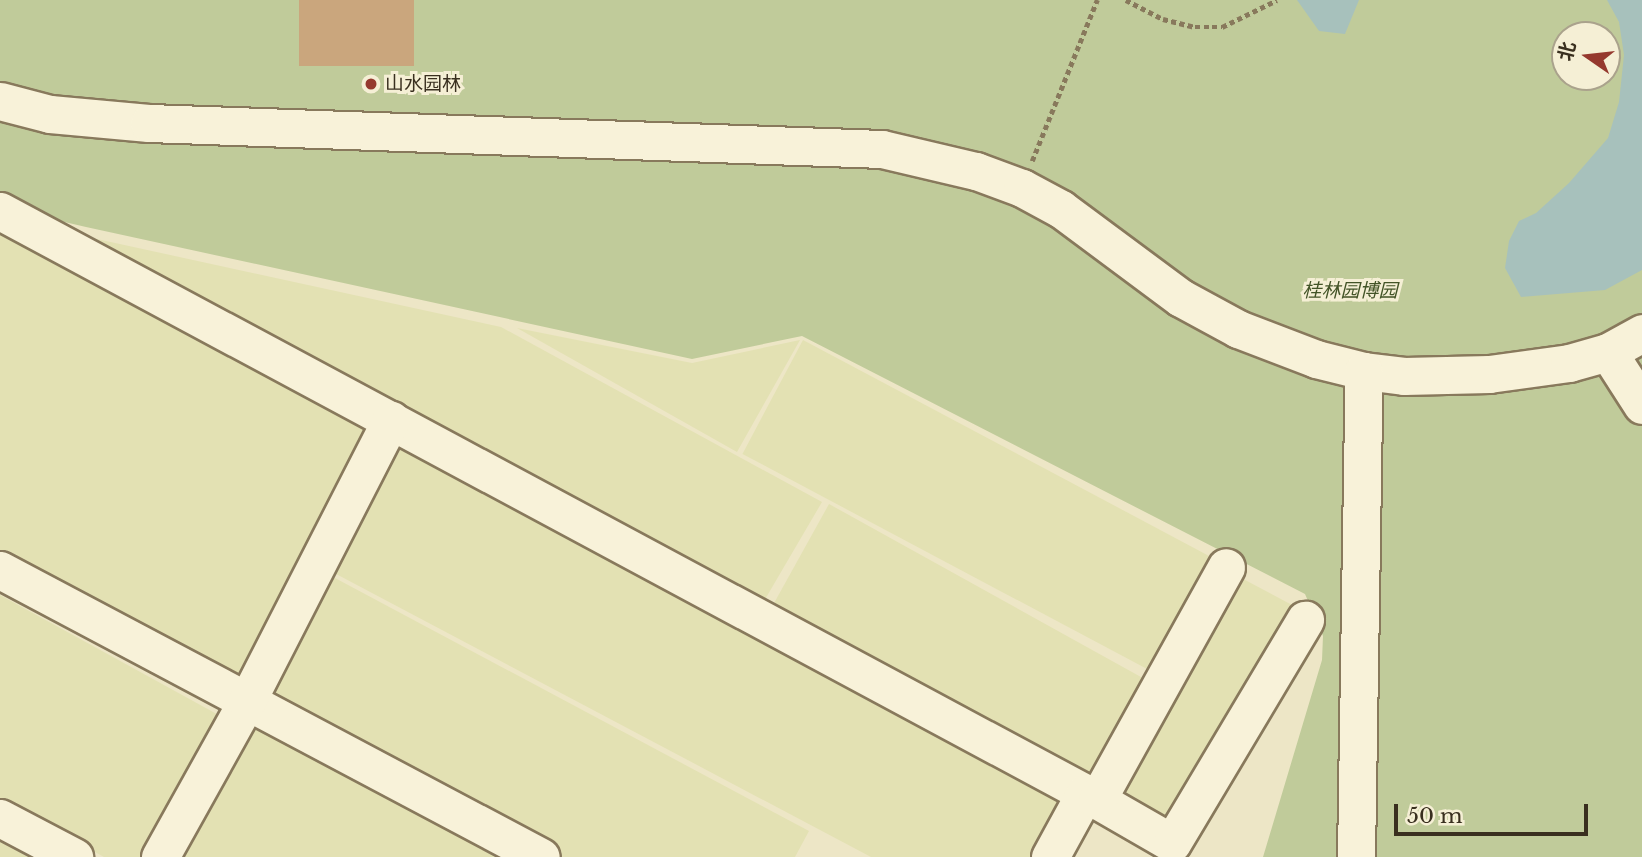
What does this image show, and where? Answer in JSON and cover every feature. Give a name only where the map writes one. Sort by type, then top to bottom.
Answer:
[{"type":"street","points":[[0,101],[50,114],[149,124],[882,149],[976,171],[1022,188],[1061,209],[1181,298],[1238,329],[1316,359],[1364,371],[1404,376],[1489,374],[1569,363],[1608,352],[1642,333]]},
{"type":"street","points":[[0,211],[1091,797],[1172,844],[1305,620]]},
{"type":"street","points":[[1608,352],[1642,405]]},
{"type":"street","points":[[1356,857],[1364,371]]},
{"type":"street","points":[[160,857],[247,701],[391,420]]},
{"type":"street","points":[[1050,857],[1091,797],[1226,567]]},
{"type":"street","points":[[0,569],[541,857]]},
{"type":"street","points":[[0,818],[74,857]]},
{"type":"path","points":[[1022,188],[1097,0]]},
{"type":"path","points":[[1126,0],[1163,19],[1195,27],[1222,27],[1277,0]]},
{"type":"shaded area","points":[[0,224],[377,424],[242,688],[0,559]]},
{"type":"shaded area","points":[[60,231],[501,327],[822,502],[760,608]]},
{"type":"shaded area","points":[[517,328],[692,363],[800,340],[737,452]]},
{"type":"shaded area","points":[[803,340],[1218,561],[1157,675],[742,454]]},
{"type":"shaded area","points":[[392,430],[1072,794],[1040,857],[871,857],[321,566]]},
{"type":"shaded area","points":[[829,504],[1151,682],[1091,790],[769,612]]},
{"type":"shaded area","points":[[320,570],[809,831],[795,857],[562,857],[255,693]]},
{"type":"shaded area","points":[[1230,572],[1302,610],[1181,837],[1109,799]]},
{"type":"shaded area","points":[[0,595],[224,718],[149,857],[104,857],[0,800]]},
{"type":"shaded area","points":[[246,723],[513,857],[173,857]]},
{"type":"shaded area","points":[[0,834],[44,857],[0,857]]},
{"type":"green space","name":"桂林园博园","points":[[0,0],[1642,0],[1642,857],[1263,857],[1322,660],[1323,636],[1305,594],[802,336],[692,359],[26,213],[0,201]]},
{"type":"water","points":[[1297,0],[1359,0],[1345,34],[1319,31]]},
{"type":"water","points":[[1607,0],[1642,0],[1642,270],[1605,290],[1521,297],[1505,268],[1509,241],[1519,221],[1536,213],[1569,183],[1608,138],[1621,91],[1624,55],[1621,21],[1618,21]]},
{"type":"building","points":[[299,0],[414,0],[414,66],[299,66]]},
{"type":"place","name":"山水园林","points":[[371,84]]}]
